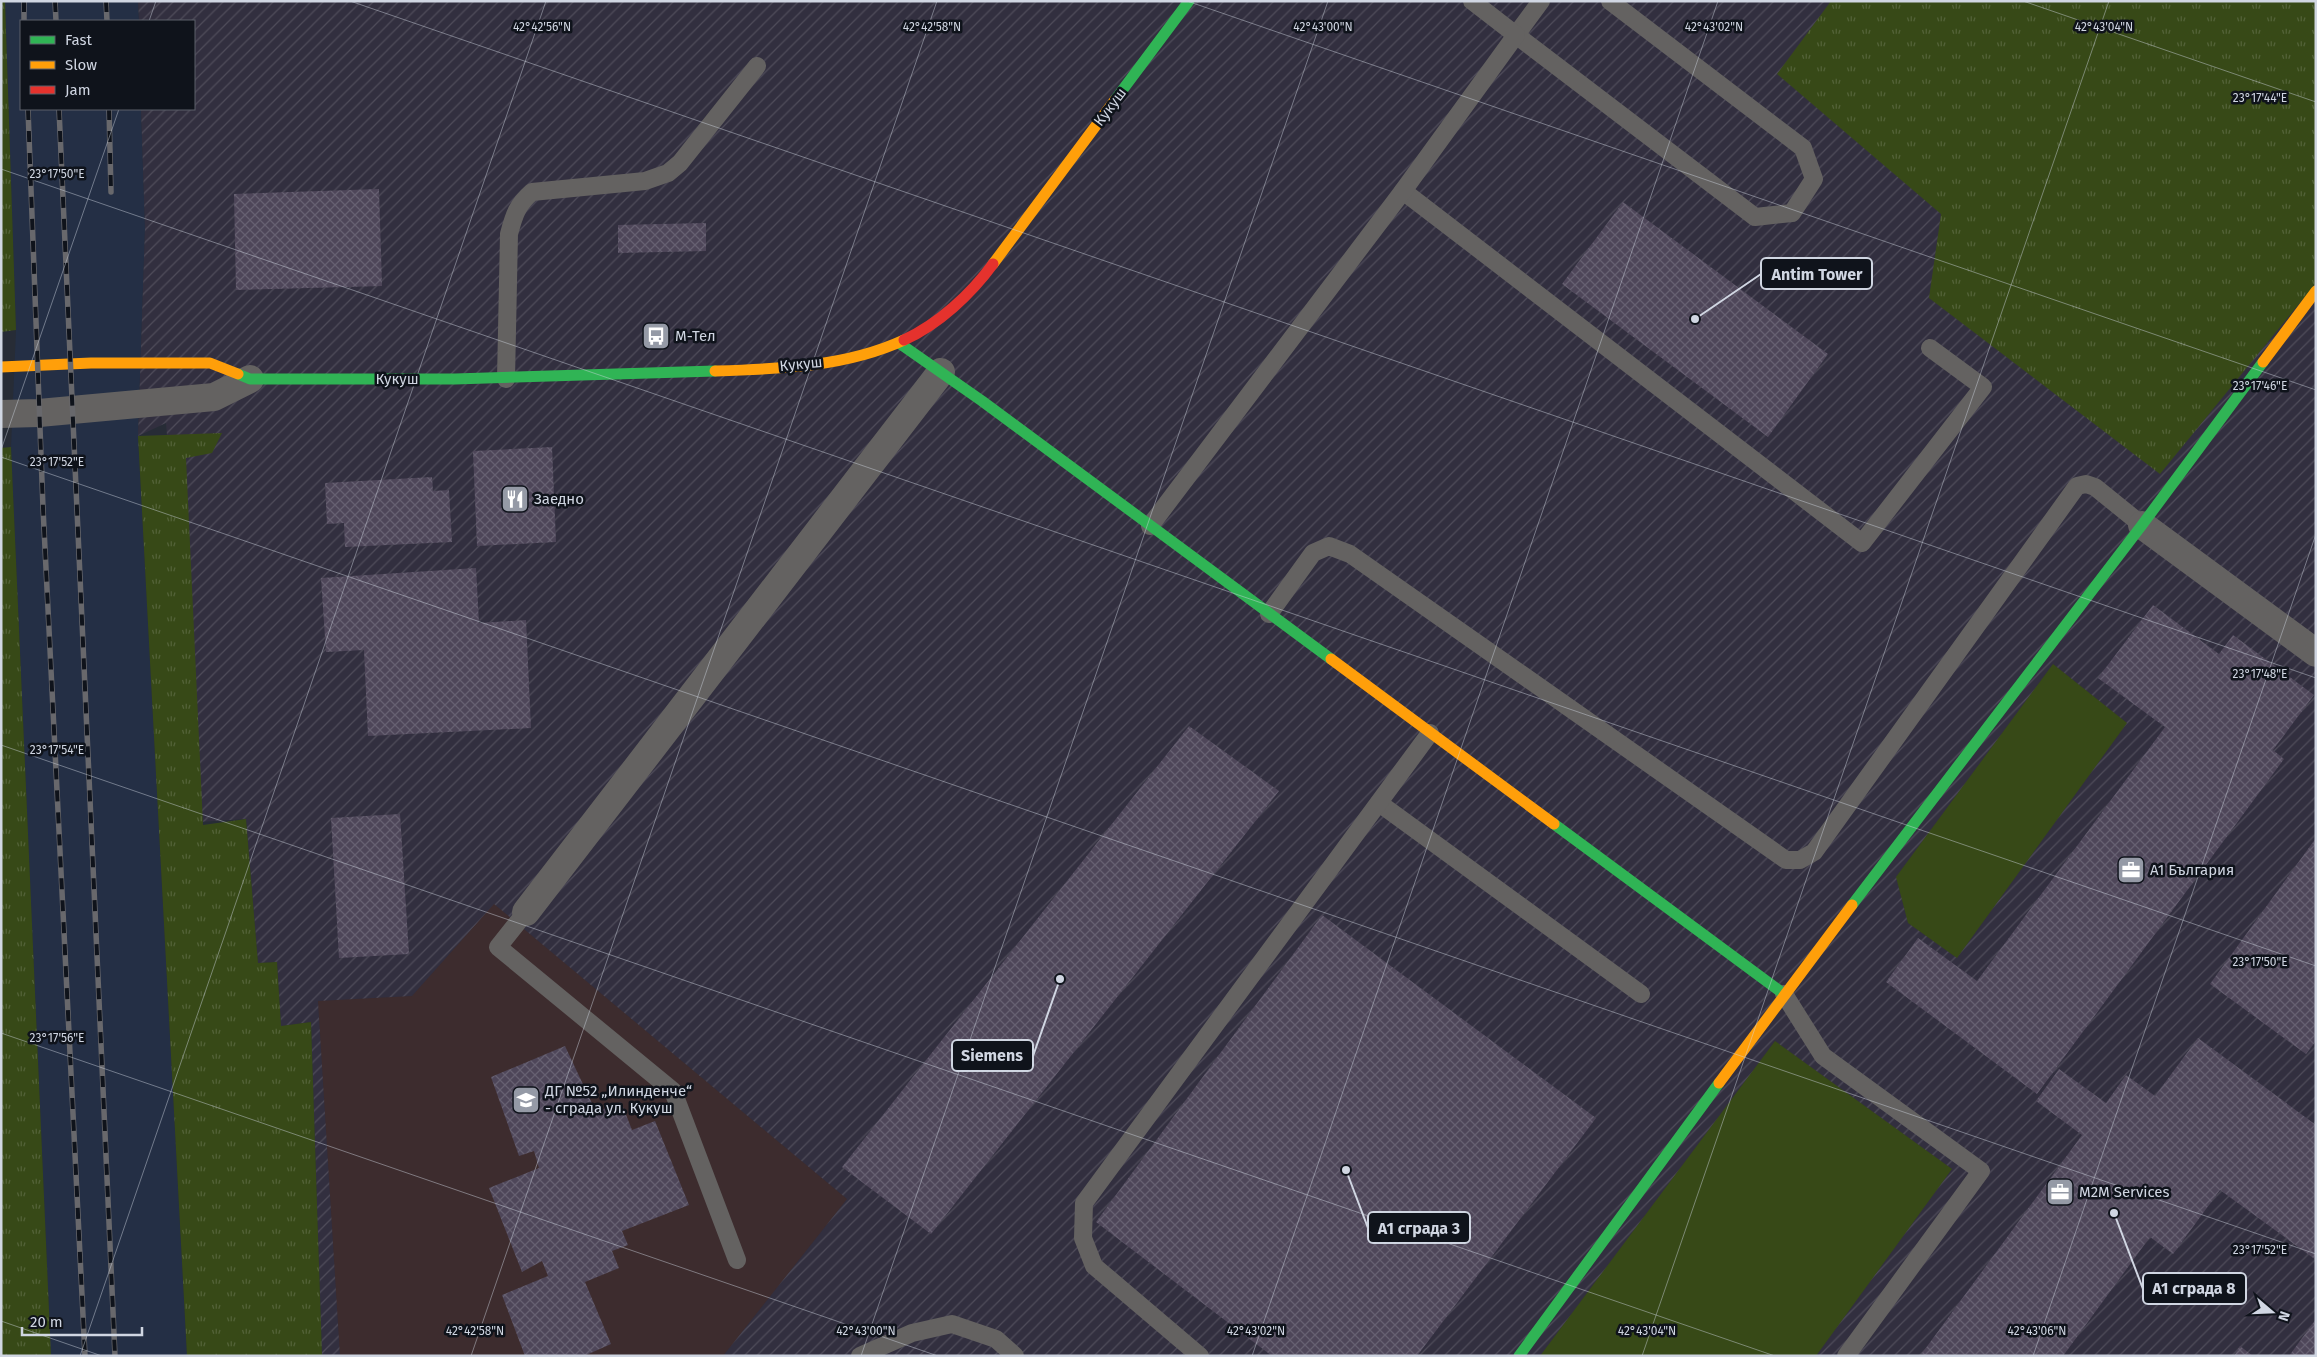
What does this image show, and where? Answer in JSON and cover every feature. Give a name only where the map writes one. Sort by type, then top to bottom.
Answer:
[{"type":"street","name":"Кукуш","points":[[1,367],[91,363],[210,363],[250,379],[506,379],[730,370],[801,365],[854,358],[899,343],[946,314],[990,268],[1189,1]]},
{"type":"street","points":[[1519,1356],[1784,994],[2142,525],[2316,291]]},
{"type":"street","points":[[899,343],[941,372],[1784,994]]},
{"type":"street","points":[[526,912],[941,372]]},
{"type":"street","name":"Кукуш","points":[[1,414],[39,413],[214,397],[250,379]]},
{"type":"street","points":[[2142,525],[2316,653]]},
{"type":"lane","points":[[1472,1],[1755,216],[1792,213],[1814,179],[1803,148],[1610,1]]},
{"type":"lane","points":[[1150,526],[1403,191],[1541,1]]},
{"type":"lane","points":[[506,379],[509,234],[513,218],[520,203],[532,192],[645,181],[668,173],[680,163],[756,66]]},
{"type":"lane","points":[[1403,191],[1862,543],[1983,387],[1930,348]]},
{"type":"lane","points":[[1269,614],[1313,553],[1329,546],[1350,554],[1786,860],[1800,860],[1814,852],[2077,486],[2086,484],[2095,486],[2142,525]]},
{"type":"lane","points":[[1200,1356],[1094,1266],[1083,1238],[1084,1203],[1430,733]]},
{"type":"lane","points":[[1379,803],[1641,994]]},
{"type":"lane","points":[[526,912],[498,947],[673,1091],[737,1260]]},
{"type":"lane","points":[[1784,994],[1823,1056],[1981,1172],[1846,1356]]},
{"type":"lane","points":[[860,1356],[912,1333],[952,1324],[996,1339],[1015,1356]]},
{"type":"shaded area","points":[[5,1],[138,1],[139,20],[20,20],[20,110],[141,110],[145,228],[138,436],[187,1356],[51,1356],[11,447],[16,330]]},
{"type":"shaded area","points":[[138,1],[2316,1],[2316,1356],[322,1356],[311,1022],[281,1026],[277,962],[258,963],[246,819],[198,822],[166,423],[138,436],[145,228],[141,110],[195,110],[195,20],[139,20]]},
{"type":"shaded area","name":"ДГ №52 „Илинденче“ - сграда ул. Кукуш","points":[[494,904],[847,1199],[723,1356],[340,1356],[318,1001],[412,996]]},
{"type":"green space","points":[[1,1],[5,1],[16,330],[1,332]]},
{"type":"green space","points":[[1831,1],[2316,1],[2316,283],[2160,474],[1929,298],[1941,214],[1777,74]]},
{"type":"green space","points":[[222,433],[212,453],[186,458],[203,825],[246,819],[258,963],[277,962],[281,1026],[311,1022],[322,1356],[187,1356],[138,436]]},
{"type":"green space","points":[[11,447],[51,1356],[2,1356],[1,1344],[1,448]]},
{"type":"green space","points":[[2053,664],[2127,723],[1957,958],[1908,923],[1896,877]]},
{"type":"green space","points":[[1775,1041],[1952,1169],[1816,1356],[1540,1356]]},
{"type":"building","points":[[379,189],[382,286],[236,290],[234,194]]},
{"type":"building","points":[[1623,202],[1828,354],[1768,437],[1562,284]]},
{"type":"building","points":[[706,223],[706,251],[618,253],[618,225]]},
{"type":"building","points":[[552,447],[556,542],[477,546],[473,451]]},
{"type":"building","points":[[432,477],[433,491],[449,490],[452,542],[345,547],[344,523],[327,524],[325,483]]},
{"type":"building","points":[[476,568],[479,623],[526,620],[531,728],[368,736],[364,650],[326,652],[321,578]]},
{"type":"building","name":"А1 България","points":[[2153,605],[2219,654],[2233,635],[2314,695],[2273,750],[2284,759],[2037,1094],[1886,982],[1918,938],[1977,981],[2165,727],[2098,678]]},
{"type":"building","points":[[1189,726],[1279,791],[931,1234],[842,1167]]},
{"type":"building","points":[[400,814],[409,954],[339,958],[331,818]]},
{"type":"building","points":[[2316,838],[2316,1041],[2306,1054],[2210,984]]},
{"type":"building","points":[[1322,915],[1596,1118],[1417,1356],[1272,1356],[1096,1222]]},
{"type":"building","points":[[2198,1038],[2316,1125],[2316,1260],[2220,1190],[2173,1254],[2150,1237],[2063,1356],[1920,1356],[2082,1135],[2036,1101],[2059,1069],[2106,1103],[2126,1075],[2155,1096]]},
{"type":"building","points":[[565,1046],[596,1112],[621,1102],[632,1130],[655,1121],[689,1205],[622,1231],[628,1245],[612,1251],[619,1268],[585,1282],[611,1344],[584,1356],[525,1356],[502,1295],[548,1276],[542,1261],[522,1272],[489,1188],[539,1168],[534,1151],[519,1156],[491,1077]]},
{"type":"building","points":[[2316,1319],[2316,1356],[2289,1356]]},
{"type":"building","points":[[2240,1346],[2253,1356],[2234,1356]]},
{"type":"railway","points":[[24,1],[24,20]]},
{"type":"railway","points":[[55,1],[56,20]]},
{"type":"railway","points":[[106,1],[107,20]]},
{"type":"railway","points":[[28,110],[43,508],[85,1356]]},
{"type":"railway","points":[[59,110],[115,1356]]},
{"type":"railway","points":[[109,110],[111,192]]},
{"type":"traffic: fast","points":[[1115,100],[1189,1]]},
{"type":"traffic: fast","points":[[899,343],[982,401],[1331,659]]},
{"type":"traffic: fast","points":[[1852,905],[2142,525],[2263,362]]},
{"type":"traffic: fast","points":[[238,374],[250,379],[455,379],[715,371]]},
{"type":"traffic: fast","points":[[1554,824],[1784,994]]},
{"type":"traffic: fast","points":[[1519,1356],[1719,1083]]},
{"type":"traffic: slow","points":[[993,264],[1115,100]]},
{"type":"traffic: slow","points":[[2263,362],[2316,291]]},
{"type":"traffic: slow","points":[[715,371],[811,365],[859,356],[904,340]]},
{"type":"traffic: slow","points":[[1,367],[91,363],[210,363],[238,374]]},
{"type":"traffic: slow","points":[[1331,659],[1554,824]]},
{"type":"traffic: slow","points":[[1719,1083],[1852,905]]},
{"type":"traffic: jam","points":[[904,340],[942,317],[975,286],[993,264]]},
{"type":"place","name":"Antim Tower","points":[[1695,319]]},
{"type":"place","name":"М-Тел","points":[[656,336]]},
{"type":"place","name":"Заедно","points":[[515,499]]},
{"type":"place","name":"А1 България","points":[[2131,870]]},
{"type":"place","name":"Siemens","points":[[1060,979]]},
{"type":"place","name":"ДГ №52 „Илинденче“ - сграда ул. Кукуш","points":[[526,1100]]},
{"type":"place","name":"А1 сграда 3","points":[[1346,1170]]},
{"type":"place","name":"M2M Services","points":[[2060,1192]]},
{"type":"place","name":"А1 сграда 8","points":[[2114,1213]]}]
